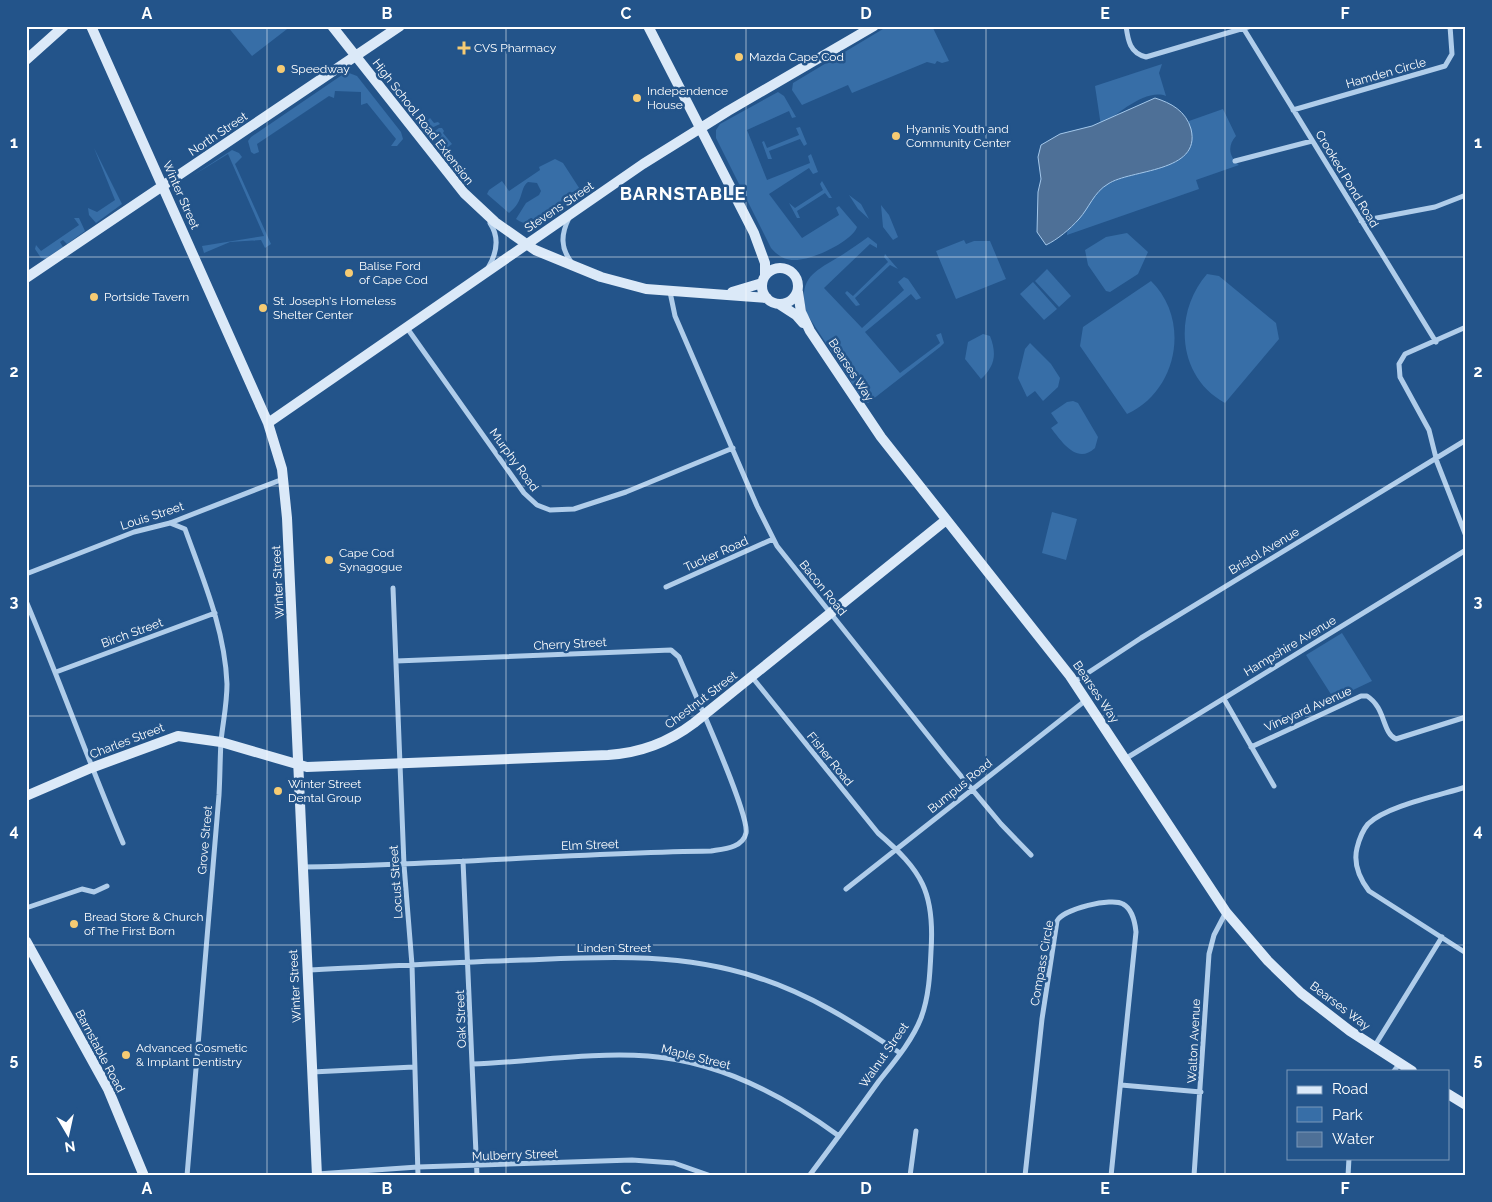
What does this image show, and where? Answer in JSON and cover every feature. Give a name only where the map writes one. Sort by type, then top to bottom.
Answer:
[{"type":"street","points":[[26,60],[64,26]]},
{"type":"street","name":"Winter Street","points":[[91,26],[268,423],[284,478],[317,1175]]},
{"type":"street","name":"High School Road Extension","points":[[332,26],[448,176],[483,212],[526,244]]},
{"type":"street","name":"North Street","points":[[26,278],[400,26]]},
{"type":"street","points":[[648,26],[754,233],[765,263],[766,298]]},
{"type":"street","name":"Stevens Street","points":[[268,423],[526,244],[701,128],[874,26]]},
{"type":"street","points":[[1126,26],[1131,47],[1146,57],[1251,26]]},
{"type":"street","name":"Hamden Circle","points":[[1293,110],[1444,66],[1452,54],[1450,26]]},
{"type":"street","name":"Crooked Pond Road","points":[[1243,27],[1436,342]]},
{"type":"street","points":[[1235,161],[1312,141]]},
{"type":"street","points":[[1361,221],[1435,207],[1466,195]]},
{"type":"street","points":[[483,212],[492,226],[497,242],[495,254],[485,273]]},
{"type":"street","points":[[572,213],[565,226],[562,244],[568,257],[577,269]]},
{"type":"street","points":[[754,233],[774,261],[782,268],[794,274],[799,284],[798,292],[792,300],[779,304]]},
{"type":"street","points":[[526,244],[577,269],[613,281],[670,292],[726,293],[766,298],[796,315],[810,331]]},
{"type":"street","points":[[726,293],[764,280],[772,269],[782,268]]},
{"type":"street","name":"Bacon Road","points":[[670,292],[674,316],[733,448],[756,506],[773,539],[972,789],[1001,824],[1031,855]]},
{"type":"street","name":"Bearses Way","points":[[798,292],[801,312],[810,331],[881,437],[1041,637],[1074,682],[1226,912],[1253,945],[1291,984],[1325,1013],[1374,1047],[1397,1067]]},
{"type":"street","points":[[1466,327],[1436,342],[1405,354],[1400,360],[1399,368],[1401,381],[1429,430],[1436,458],[1466,536]]},
{"type":"street","name":"Murphy Road","points":[[407,328],[524,493],[537,505],[550,510],[563,512],[588,506],[733,448]]},
{"type":"street","name":"Bristol Avenue","points":[[1074,682],[1141,638],[1466,440]]},
{"type":"street","name":"Louis Street","points":[[26,574],[134,532],[170,523],[284,478]]},
{"type":"street","name":"Chestnut Street","points":[[298,765],[325,767],[627,753],[669,740],[704,716],[946,520]]},
{"type":"street","name":"Grove Street","points":[[170,523],[185,529],[215,613],[222,644],[227,683],[187,1176]]},
{"type":"street","name":"Tucker Road","points":[[666,587],[773,539]]},
{"type":"street","name":"Hampshire Avenue","points":[[1125,760],[1466,550]]},
{"type":"street","name":"Locust Street","points":[[393,588],[404,865],[412,965],[418,1176]]},
{"type":"street","points":[[26,601],[56,672],[91,768],[123,843]]},
{"type":"street","name":"Birch Street","points":[[56,672],[215,613]]},
{"type":"street","name":"Cherry Street","points":[[396,661],[667,649],[676,653],[679,657],[704,716]]},
{"type":"street","name":"Fisher Road","points":[[752,677],[878,833],[897,849]]},
{"type":"street","name":"Vineyard Avenue","points":[[1251,747],[1361,696],[1367,696],[1377,703],[1389,734],[1396,739],[1466,717]]},
{"type":"street","points":[[1224,698],[1274,786]]},
{"type":"street","name":"Bumpus Road","points":[[846,889],[1086,700]]},
{"type":"street","name":"Elm Street","points":[[303,867],[404,865],[711,851],[738,844],[746,834],[745,820],[704,716]]},
{"type":"street","name":"Charles Street","points":[[26,796],[91,768],[178,736],[221,742],[298,765]]},
{"type":"street","points":[[1466,787],[1409,804],[1379,816],[1363,832],[1355,854],[1360,877],[1369,891],[1466,953]]},
{"type":"street","name":"Walnut Street","points":[[809,1176],[900,1053],[917,1026],[924,1004],[930,977],[933,924],[930,898],[926,889],[897,849]]},
{"type":"street","name":"Oak Street","points":[[463,861],[477,1176]]},
{"type":"street","points":[[26,908],[82,888],[94,892],[107,886]]},
{"type":"street","name":"Compass Circle","points":[[1025,1176],[1042,1019],[1057,920],[1066,912],[1113,901],[1122,903],[1129,910],[1136,932],[1111,1176]]},
{"type":"street","name":"Walton Avenue","points":[[1194,1176],[1209,954],[1214,935],[1226,912]]},
{"type":"street","points":[[1374,1047],[1442,937]]},
{"type":"street","name":"Barnstable Road","points":[[26,941],[108,1090],[144,1176]]},
{"type":"street","name":"Linden Street","points":[[307,970],[468,962],[630,957],[671,958],[706,964],[756,977],[792,990],[827,1008],[900,1053]]},
{"type":"street","name":"Maple Street","points":[[472,1064],[624,1055],[664,1058],[719,1072],[754,1084],[802,1109],[839,1136]]},
{"type":"street","points":[[312,1072],[414,1067]]},
{"type":"street","points":[[1121,1085],[1200,1092]]},
{"type":"street","points":[[1450,1095],[1466,1104]]},
{"type":"street","points":[[910,1176],[916,1131]]},
{"type":"street","name":"Mulberry Street","points":[[317,1175],[418,1167],[655,1160],[680,1164],[712,1176]]},
{"type":"street","points":[[1348,1176],[1349,1160]]},
{"type":"green space","points":[[227,26],[291,26],[252,56]]},
{"type":"green space","points":[[888,26],[932,26],[949,61],[942,63],[937,61],[935,64],[927,62],[852,93],[848,85],[802,105],[792,90],[793,83]]},
{"type":"green space","points":[[1162,64],[1159,73],[1166,96],[1158,95],[1141,99],[1101,126],[1095,86]]},
{"type":"green space","points":[[349,73],[357,76],[401,132],[403,139],[397,146],[391,146],[396,139],[367,103],[361,105],[361,92],[335,91],[334,98],[329,96],[257,144],[259,152],[254,154],[251,152],[248,141],[251,137],[342,75]]},
{"type":"green space","points":[[778,92],[784,96],[796,117],[792,118],[789,111],[747,130],[767,180],[810,163],[808,156],[811,154],[818,172],[813,174],[809,168],[769,194],[802,238],[839,215],[836,208],[839,206],[857,227],[854,233],[847,239],[830,250],[801,259],[790,260],[784,258],[771,248],[716,138],[716,130],[720,124]]},
{"type":"green space","points":[[1223,109],[1236,136],[1231,144],[1230,151],[1239,165],[1196,180],[1199,189],[1067,235],[1068,217],[1078,215],[1102,183],[1189,128],[1189,121]]},
{"type":"green space","points":[[430,118],[434,123],[438,122],[440,124],[429,129],[425,123]]},
{"type":"green space","points":[[800,127],[807,144],[804,146],[800,139],[769,151],[772,159],[768,159],[762,142],[764,141],[767,148],[799,135],[796,128]]},
{"type":"green space","points":[[442,128],[443,133],[452,144],[448,147],[452,156],[432,133]]},
{"type":"green space","points":[[94,148],[122,204],[96,223],[89,215],[88,208],[97,212],[115,200]]},
{"type":"green space","points":[[232,150],[239,153],[242,157],[235,164],[271,244],[265,248],[261,240],[230,242],[204,253],[202,246],[264,236],[228,154],[192,176]]},
{"type":"green space","points":[[555,159],[563,163],[583,194],[560,212],[542,222],[524,223],[516,219],[526,203],[539,195],[541,191],[537,183],[528,182],[525,185],[520,199],[509,213],[487,194],[489,190],[502,181],[509,191],[540,170],[539,167]]},
{"type":"green space","points":[[822,181],[832,198],[829,198],[825,193],[797,211],[800,218],[797,218],[789,203],[795,208],[823,190],[820,184]]},
{"type":"green space","points":[[849,195],[861,204],[869,219],[858,209]]},
{"type":"green space","points":[[881,205],[889,215],[898,237],[893,240],[883,227]]},
{"type":"green space","points":[[74,218],[79,218],[85,231],[67,244],[63,240],[60,242],[63,247],[45,259],[41,258],[35,249],[36,245],[41,251],[79,225]]},
{"type":"green space","points":[[1127,233],[1148,252],[1138,274],[1110,292],[1106,291],[1088,265],[1085,250],[1106,237]]},
{"type":"green space","points":[[868,237],[877,244],[877,248],[870,244],[824,288],[862,328],[904,290],[898,282],[904,277],[908,279],[921,298],[916,300],[911,294],[865,332],[900,373],[940,343],[936,335],[941,333],[944,343],[868,403],[862,399],[807,314],[804,291],[806,283],[817,271]]},
{"type":"green space","points":[[964,240],[966,244],[974,241],[990,241],[1006,279],[956,299],[936,251]]},
{"type":"green space","points":[[885,254],[898,269],[890,265],[855,298],[860,305],[856,306],[845,293],[847,291],[853,296],[888,262],[884,257]]},
{"type":"green space","points":[[1047,269],[1071,296],[1059,307],[1035,281]]},
{"type":"green space","points":[[1207,274],[1219,276],[1276,323],[1279,339],[1225,403],[1209,392],[1197,377],[1189,361],[1185,343],[1185,325],[1189,307],[1196,290]]},
{"type":"green space","points":[[1151,281],[1164,297],[1171,315],[1174,334],[1173,354],[1168,372],[1158,389],[1144,403],[1127,414],[1080,346],[1083,327]]},
{"type":"green space","points":[[1033,282],[1057,309],[1044,320],[1020,294]]},
{"type":"green space","points":[[983,334],[990,336],[994,354],[992,364],[981,379],[965,359],[968,342]]},
{"type":"green space","points":[[1030,343],[1051,364],[1060,378],[1058,387],[1043,401],[1035,391],[1027,397],[1018,378],[1025,349]]},
{"type":"green space","points":[[1073,401],[1078,403],[1098,437],[1095,448],[1088,453],[1076,453],[1070,450],[1051,428],[1058,423],[1051,413],[1067,402]]},
{"type":"green space","points":[[1052,512],[1077,519],[1066,560],[1042,553]]},
{"type":"green space","points":[[1342,633],[1372,681],[1334,699],[1306,655]]},
{"type":"water","points":[[1155,98],[1167,102],[1186,117],[1191,129],[1191,143],[1186,154],[1175,162],[1118,179],[1103,187],[1072,227],[1046,245],[1037,232],[1038,192],[1041,179],[1038,157],[1041,145],[1060,134],[1092,126]]},
{"type":"place","name":"CVS Pharmacy","points":[[464,48]]},
{"type":"place","name":"Mazda Cape Cod","points":[[739,57]]},
{"type":"place","name":"Speedway","points":[[281,69]]},
{"type":"place","name":"Independence House","points":[[637,98]]},
{"type":"place","name":"Hyannis Youth and Community Center","points":[[896,136]]},
{"type":"place","name":"Balise Ford of Cape Cod","points":[[349,273]]},
{"type":"place","name":"Portside Tavern","points":[[94,297]]},
{"type":"place","name":"St. Joseph's Homeless Shelter Center","points":[[263,308]]},
{"type":"place","name":"Cape Cod Synagogue","points":[[329,560]]},
{"type":"place","name":"Winter Street Dental Group","points":[[278,791]]},
{"type":"place","name":"Bread Store & Church of The First Born","points":[[74,924]]},
{"type":"place","name":"Advanced Cosmetic & Implant Dentistry","points":[[126,1055]]},
{"type":"district","name":"BARNSTABLE","points":[[683,193]]}]
